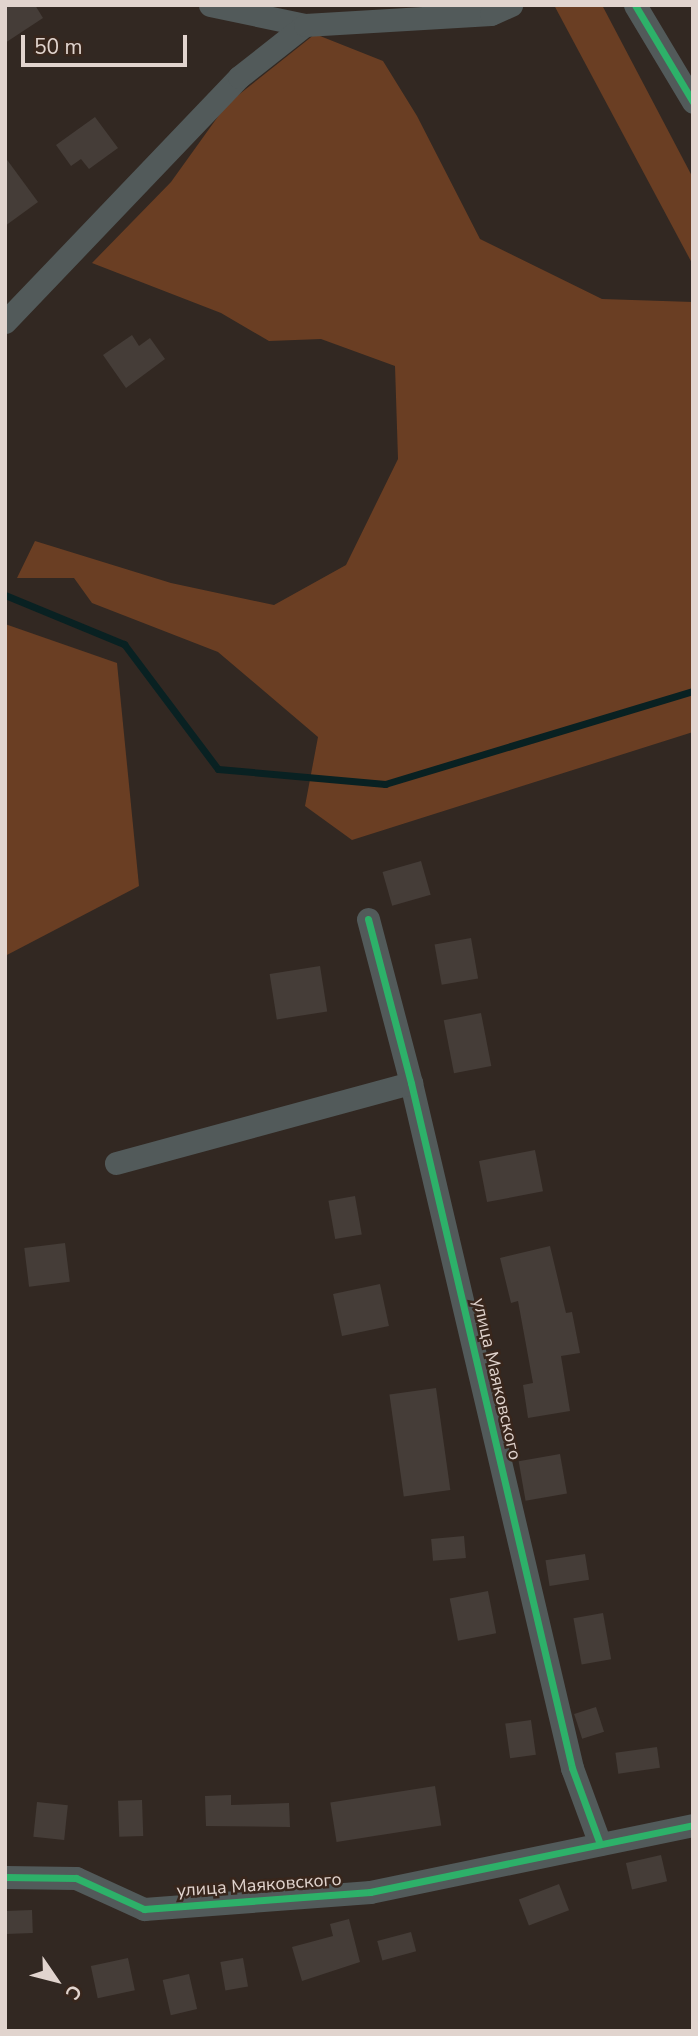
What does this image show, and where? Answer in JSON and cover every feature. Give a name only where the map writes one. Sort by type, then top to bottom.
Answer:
[{"type":"street","points":[[210,5],[305,25],[491,14],[511,5]]},
{"type":"street","points":[[635,5],[693,102]]},
{"type":"street","points":[[5,322],[239,77],[305,25]]},
{"type":"street","name":"улица Маяковского","points":[[368,919],[411,1083],[572,1768],[600,1844]]},
{"type":"street","points":[[116,1163],[411,1083]]},
{"type":"street","name":"улица Маяковского","points":[[5,1877],[76,1878],[144,1909],[370,1892],[693,1825]]},
{"type":"shaded area","points":[[554,5],[602,5],[693,178],[693,265]]},
{"type":"shaded area","points":[[315,34],[383,61],[417,116],[480,239],[602,299],[693,302],[693,732],[352,840],[305,806],[318,737],[218,652],[92,603],[74,578],[17,578],[35,541],[171,583],[274,605],[346,565],[398,459],[395,366],[321,339],[269,341],[221,313],[92,263],[171,182],[227,104]]},
{"type":"shaded area","points":[[5,624],[117,663],[139,886],[5,956]]},
{"type":"building","points":[[5,5],[35,5],[43,18],[5,43]]},
{"type":"building","points":[[95,117],[118,148],[89,169],[81,159],[71,166],[56,145]]},
{"type":"building","points":[[5,157],[38,202],[5,226]]},
{"type":"building","points":[[132,335],[139,346],[150,338],[165,359],[126,388],[103,355]]},
{"type":"building","points":[[421,861],[431,895],[392,906],[383,872]]},
{"type":"building","points":[[471,938],[478,978],[442,985],[435,944]]},
{"type":"building","points":[[320,966],[327,1011],[277,1019],[270,974]]},
{"type":"building","points":[[481,1013],[491,1066],[454,1073],[444,1020]]},
{"type":"building","points":[[535,1150],[543,1191],[487,1202],[479,1161]]},
{"type":"building","points":[[355,1196],[362,1234],[335,1239],[328,1201]]},
{"type":"building","points":[[65,1243],[70,1282],[29,1287],[24,1248]]},
{"type":"building","points":[[550,1246],[566,1313],[572,1312],[580,1353],[561,1356],[570,1411],[528,1418],[523,1385],[533,1383],[518,1301],[511,1303],[500,1258]]},
{"type":"building","points":[[380,1284],[389,1326],[342,1336],[333,1294]]},
{"type":"building","points":[[436,1388],[450,1490],[404,1497],[389,1395]]},
{"type":"building","points":[[560,1454],[567,1493],[526,1501],[519,1461]]},
{"type":"building","points":[[464,1536],[466,1558],[433,1561],[431,1539]]},
{"type":"building","points":[[585,1554],[589,1580],[550,1586],[545,1560]]},
{"type":"building","points":[[488,1591],[496,1633],[458,1641],[450,1598]]},
{"type":"building","points":[[603,1613],[611,1659],[582,1664],[573,1618]]},
{"type":"building","points":[[596,1707],[604,1732],[582,1739],[574,1714]]},
{"type":"building","points":[[531,1720],[536,1755],[510,1758],[505,1724]]},
{"type":"building","points":[[657,1747],[660,1768],[618,1774],[615,1753]]},
{"type":"building","points":[[435,1786],[441,1826],[337,1842],[330,1803]]},
{"type":"building","points":[[231,1795],[231,1805],[289,1803],[290,1827],[206,1826],[205,1796]]},
{"type":"building","points":[[142,1800],[143,1836],[119,1837],[118,1801]]},
{"type":"building","points":[[37,1802],[68,1805],[64,1840],[33,1837]]},
{"type":"building","points":[[661,1855],[667,1881],[632,1889],[626,1863]]},
{"type":"building","points":[[559,1884],[569,1910],[529,1926],[519,1899]]},
{"type":"building","points":[[32,1910],[33,1933],[6,1934],[5,1911]]},
{"type":"building","points":[[349,1919],[360,1962],[302,1981],[292,1947],[333,1936],[330,1924]]},
{"type":"building","points":[[411,1932],[416,1951],[382,1960],[377,1941]]},
{"type":"building","points":[[128,1958],[135,1990],[98,1998],[91,1966]]},
{"type":"building","points":[[243,1958],[248,1987],[225,1991],[220,1962]]},
{"type":"building","points":[[189,1974],[197,2009],[171,2015],[163,1980]]},
{"type":"waterway","points":[[5,595],[124,644],[218,769],[385,784],[693,691]]},
{"type":"cycle path","points":[[635,5],[693,102]]},
{"type":"cycle path","points":[[368,919],[411,1083],[572,1768],[600,1844]]},
{"type":"cycle path","points":[[5,1877],[76,1878],[144,1909],[370,1892],[693,1825]]}]
